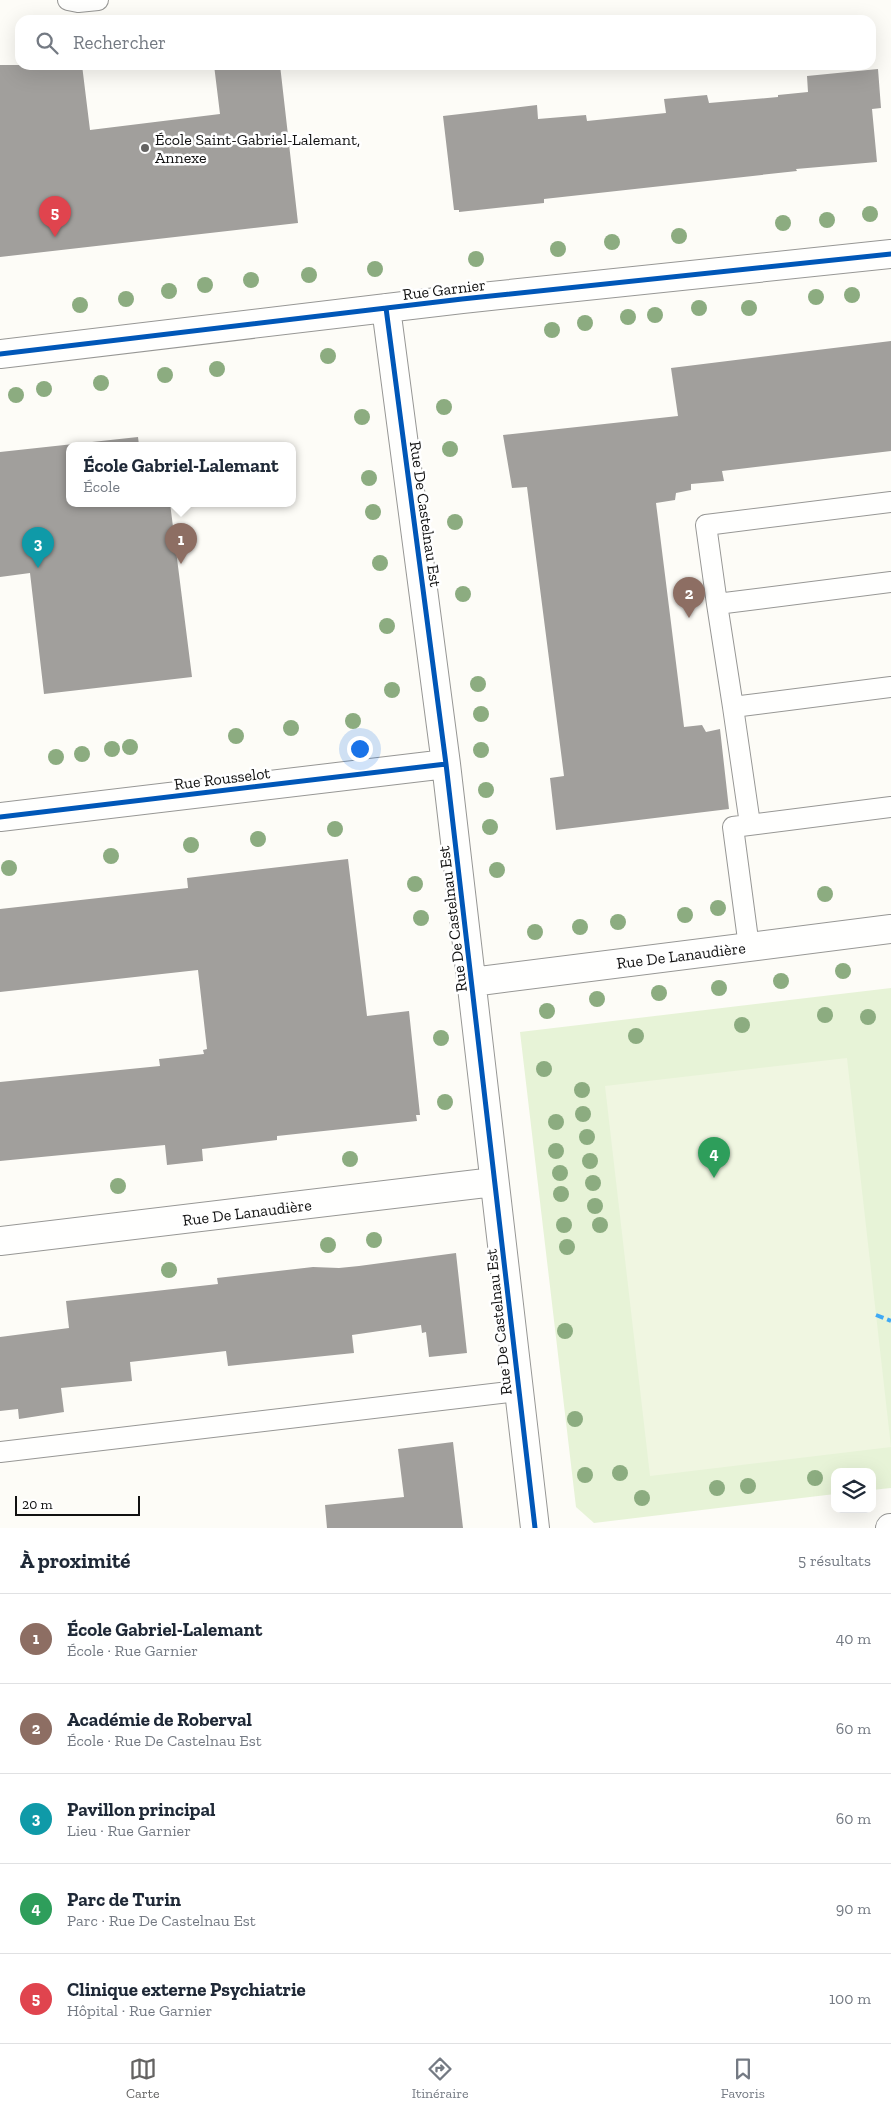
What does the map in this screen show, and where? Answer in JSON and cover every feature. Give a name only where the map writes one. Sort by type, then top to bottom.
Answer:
[{"type":"street","name":"Rue Garnier","points":[[0,354],[386,308],[891,254]]},
{"type":"street","name":"Rue De Castelnau Est","points":[[386,308],[446,764],[535,1528]]},
{"type":"street","name":"Rue Rousselot","points":[[0,817],[446,764]]},
{"type":"street","name":"Rue De Lanaudière","points":[[472,982],[891,929]]},
{"type":"street","name":"Rue De Lanaudière","points":[[0,1241],[494,1182]]},
{"type":"lane","points":[[68,0],[78,2],[98,0]]},
{"type":"lane","points":[[750,824],[706,525],[891,502]]},
{"type":"lane","points":[[717,604],[891,582]]},
{"type":"lane","points":[[733,707],[891,687]]},
{"type":"lane","points":[[749,947],[732,827],[891,807]]},
{"type":"lane","points":[[0,1452],[518,1391]]},
{"type":"green space","points":[[891,988],[891,1488],[876,1490],[876,1468],[831,1468],[831,1494],[594,1523],[576,1507],[520,1032]]},
{"type":"green space","points":[[847,1058],[891,1447],[650,1476],[605,1086]]},
{"type":"building","name":"École Saint-Gabriel-Lalemant, Annexe","points":[[0,65],[15,65],[15,70],[83,70],[90,130],[220,114],[215,70],[281,70],[298,223],[0,257]]},
{"type":"building","points":[[878,69],[881,108],[872,109],[877,162],[796,169],[797,171],[544,199],[544,203],[459,212],[459,210],[454,210],[443,116],[537,105],[538,119],[586,115],[587,121],[666,113],[664,99],[707,95],[709,103],[778,97],[778,95],[808,92],[807,76]]},
{"type":"building","points":[[891,341],[891,451],[722,471],[724,481],[691,484],[691,490],[676,493],[675,500],[656,503],[684,727],[702,725],[706,732],[720,729],[729,809],[556,830],[550,778],[564,776],[527,487],[512,488],[503,435],[678,416],[671,368]]},
{"type":"building","points":[[138,437],[139,442],[92,442]]},
{"type":"building","points":[[66,445],[66,507],[171,507],[192,677],[44,694],[30,573],[0,577],[0,452]]},
{"type":"building","points":[[348,859],[367,1016],[409,1011],[420,1115],[416,1115],[417,1121],[277,1136],[277,1140],[202,1149],[203,1161],[167,1165],[165,1145],[0,1161],[0,1082],[160,1066],[159,1059],[204,1054],[203,1050],[207,1049],[198,970],[0,992],[0,909],[188,888],[187,878]]},
{"type":"building","points":[[456,1253],[467,1353],[429,1357],[426,1332],[422,1333],[421,1325],[352,1335],[354,1353],[228,1366],[226,1351],[130,1362],[132,1381],[61,1388],[64,1412],[19,1419],[18,1409],[0,1411],[0,1337],[69,1328],[66,1301],[218,1284],[217,1278],[313,1267],[339,1268],[359,1266]]},
{"type":"building","points":[[453,1442],[463,1528],[327,1528],[325,1505],[404,1497],[398,1449]]},
{"type":"marked path","points":[[876,1315],[891,1321]]},
{"type":"cycle path","points":[[0,354],[462,299],[891,254]]},
{"type":"cycle path","points":[[386,308],[446,764],[535,1528]]},
{"type":"cycle path","points":[[0,817],[446,764]]},
{"type":"place","name":"École Saint-Gabriel-Lalemant, Annexe","points":[[145,148]]},
{"type":"place","name":"Clinique externe Psychiatrie","points":[[55,237]]},
{"type":"place","name":"École Gabriel-Lalemant","points":[[181,564]]},
{"type":"place","name":"Pavillon principal","points":[[38,568]]},
{"type":"place","name":"Académie de Roberval","points":[[689,618]]},
{"type":"place","name":"Parc de Turin","points":[[714,1178]]}]
